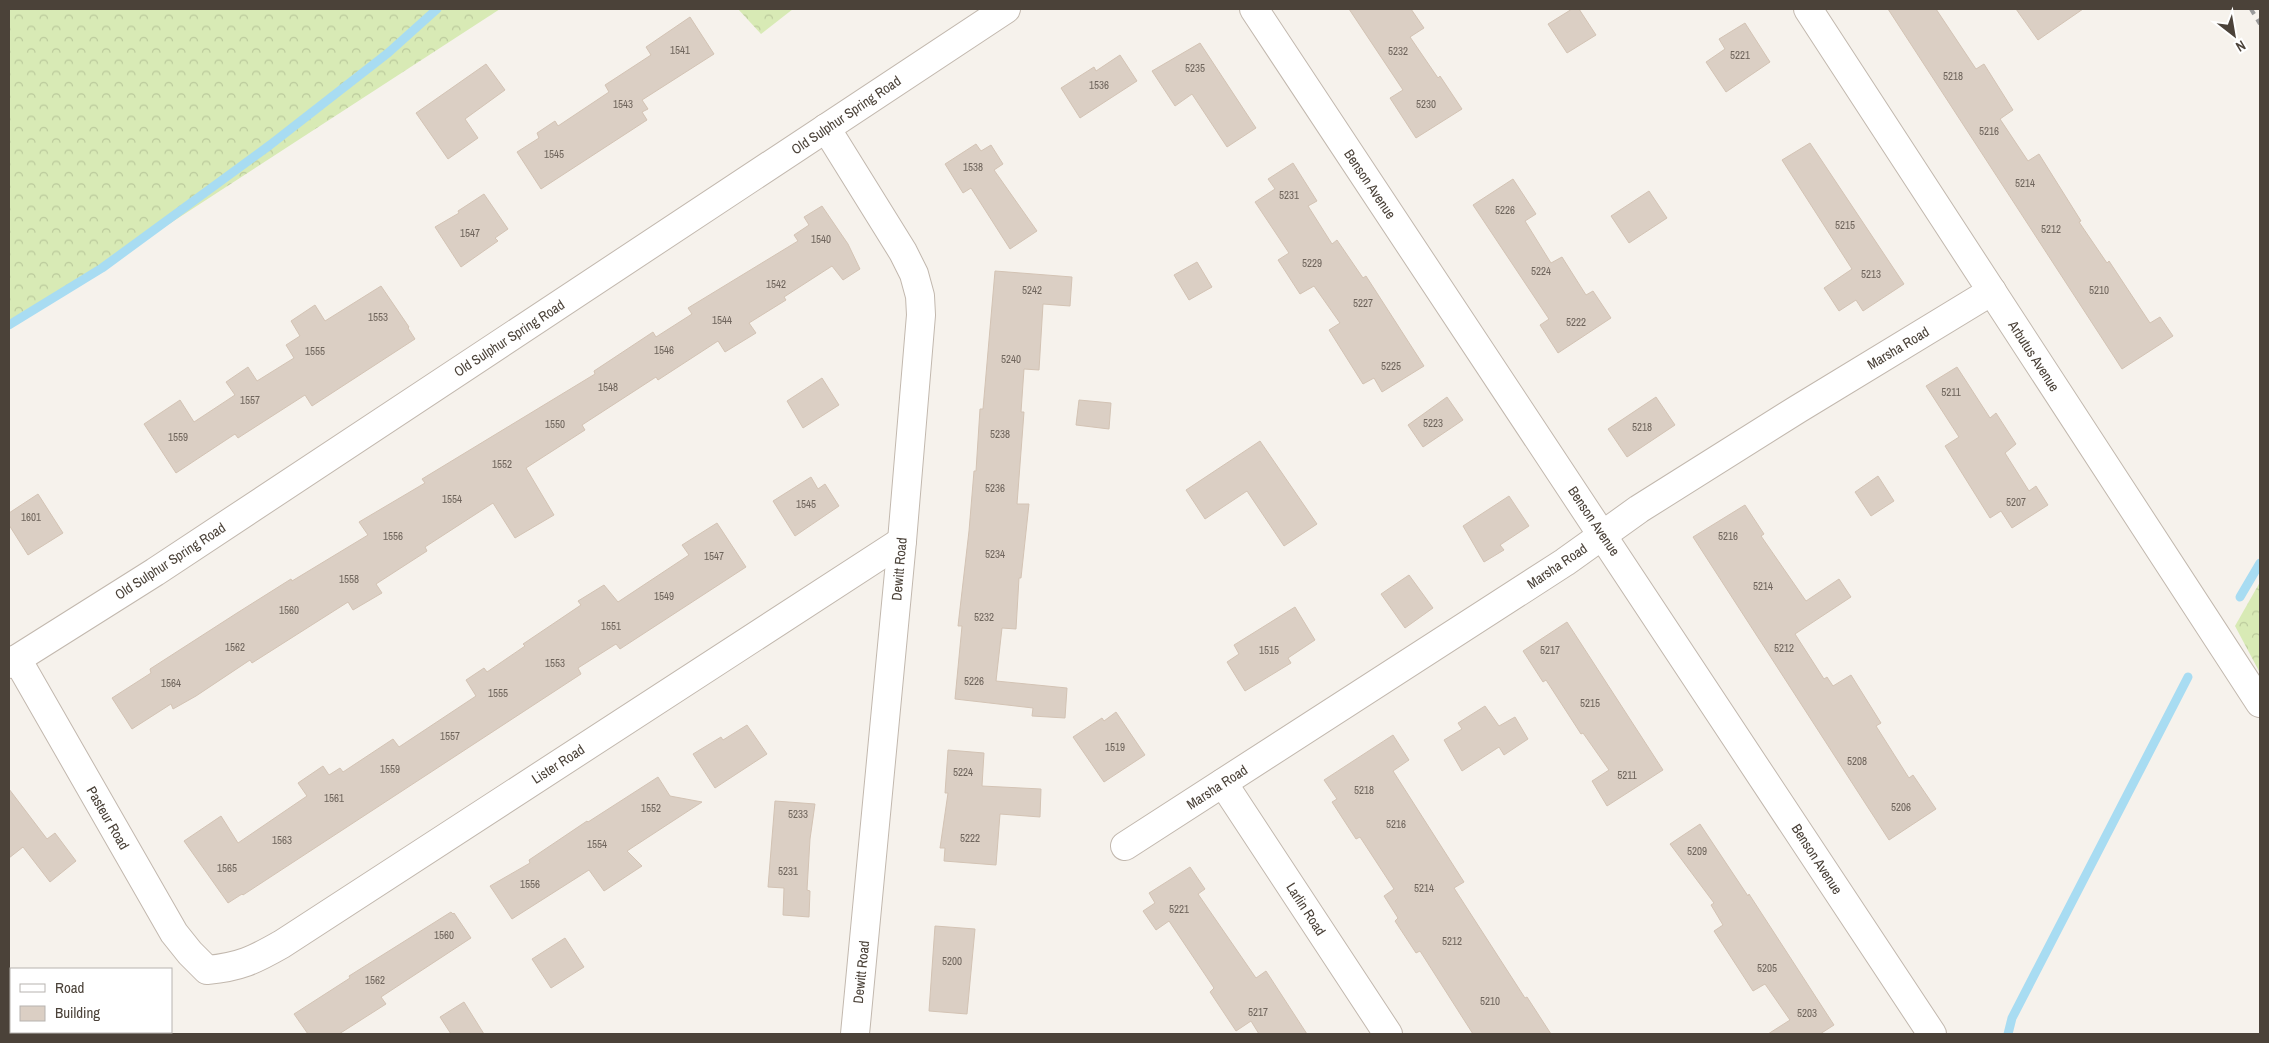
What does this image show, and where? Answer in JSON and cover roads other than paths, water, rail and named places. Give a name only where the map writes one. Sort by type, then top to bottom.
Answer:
[{"type":"street","name":"Old Sulphur Spring Road","points":[[13,662],[164,567],[1006,9]]},
{"type":"street","name":"Benson Avenue","points":[[1254,9],[1932,1034]]},
{"type":"street","name":"Arbutus Avenue","points":[[1808,9],[2260,703]]},
{"type":"street","name":"Dewitt Road","points":[[826,128],[903,252],[914,274],[920,296],[921,315],[902,541],[854,1034]]},
{"type":"street","name":"Marsha Road","points":[[1125,846],[1565,562],[1639,509],[1992,291]]},
{"type":"street","name":"Lister Road","points":[[207,970],[229,968],[250,962],[282,944],[902,541]]},
{"type":"street","name":"Pasteur Road","points":[[13,662],[174,933],[190,954],[207,970]]},
{"type":"street","name":"Larlin Road","points":[[1224,783],[1388,1034]]},
{"type":"waterway","points":[[9,325],[102,268],[270,145],[388,53],[437,9]]},
{"type":"waterway","points":[[2240,597],[2260,563]]},
{"type":"waterway","points":[[2008,1034],[2012,1018],[2188,677]]},
{"type":"railway","points":[[2251,9],[2260,24]]}]
